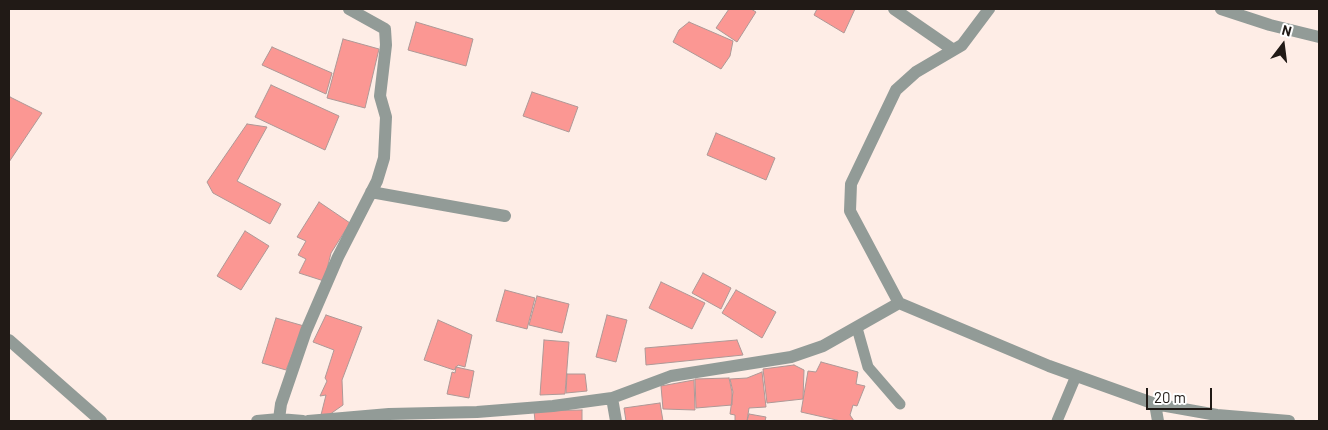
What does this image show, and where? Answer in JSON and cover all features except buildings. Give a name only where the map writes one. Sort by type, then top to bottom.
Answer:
[{"type":"street","points":[[279,419],[281,404],[306,331],[338,257],[371,192],[384,158],[386,117],[380,96],[386,44],[385,29],[349,9]]},
{"type":"street","points":[[894,9],[952,49]]},
{"type":"street","points":[[989,9],[962,45],[952,49],[916,72],[896,90],[851,184],[850,211],[898,303],[1076,376],[1155,404],[1217,415],[1289,421]]},
{"type":"street","points":[[1220,9],[1270,25],[1319,37]]},
{"type":"street","points":[[371,192],[505,216]]},
{"type":"street","points":[[308,421],[389,414],[534,407],[612,398],[671,376],[791,357],[823,346],[898,303]]},
{"type":"street","points":[[9,340],[101,421]]},
{"type":"street","points":[[612,398],[616,421]]},
{"type":"street","points":[[1155,404],[1158,421]]},
{"type":"street","points":[[257,421],[279,419],[303,421]]},
{"type":"lane","points":[[857,328],[868,367],[900,404]]},
{"type":"lane","points":[[1057,421],[1076,376]]}]
